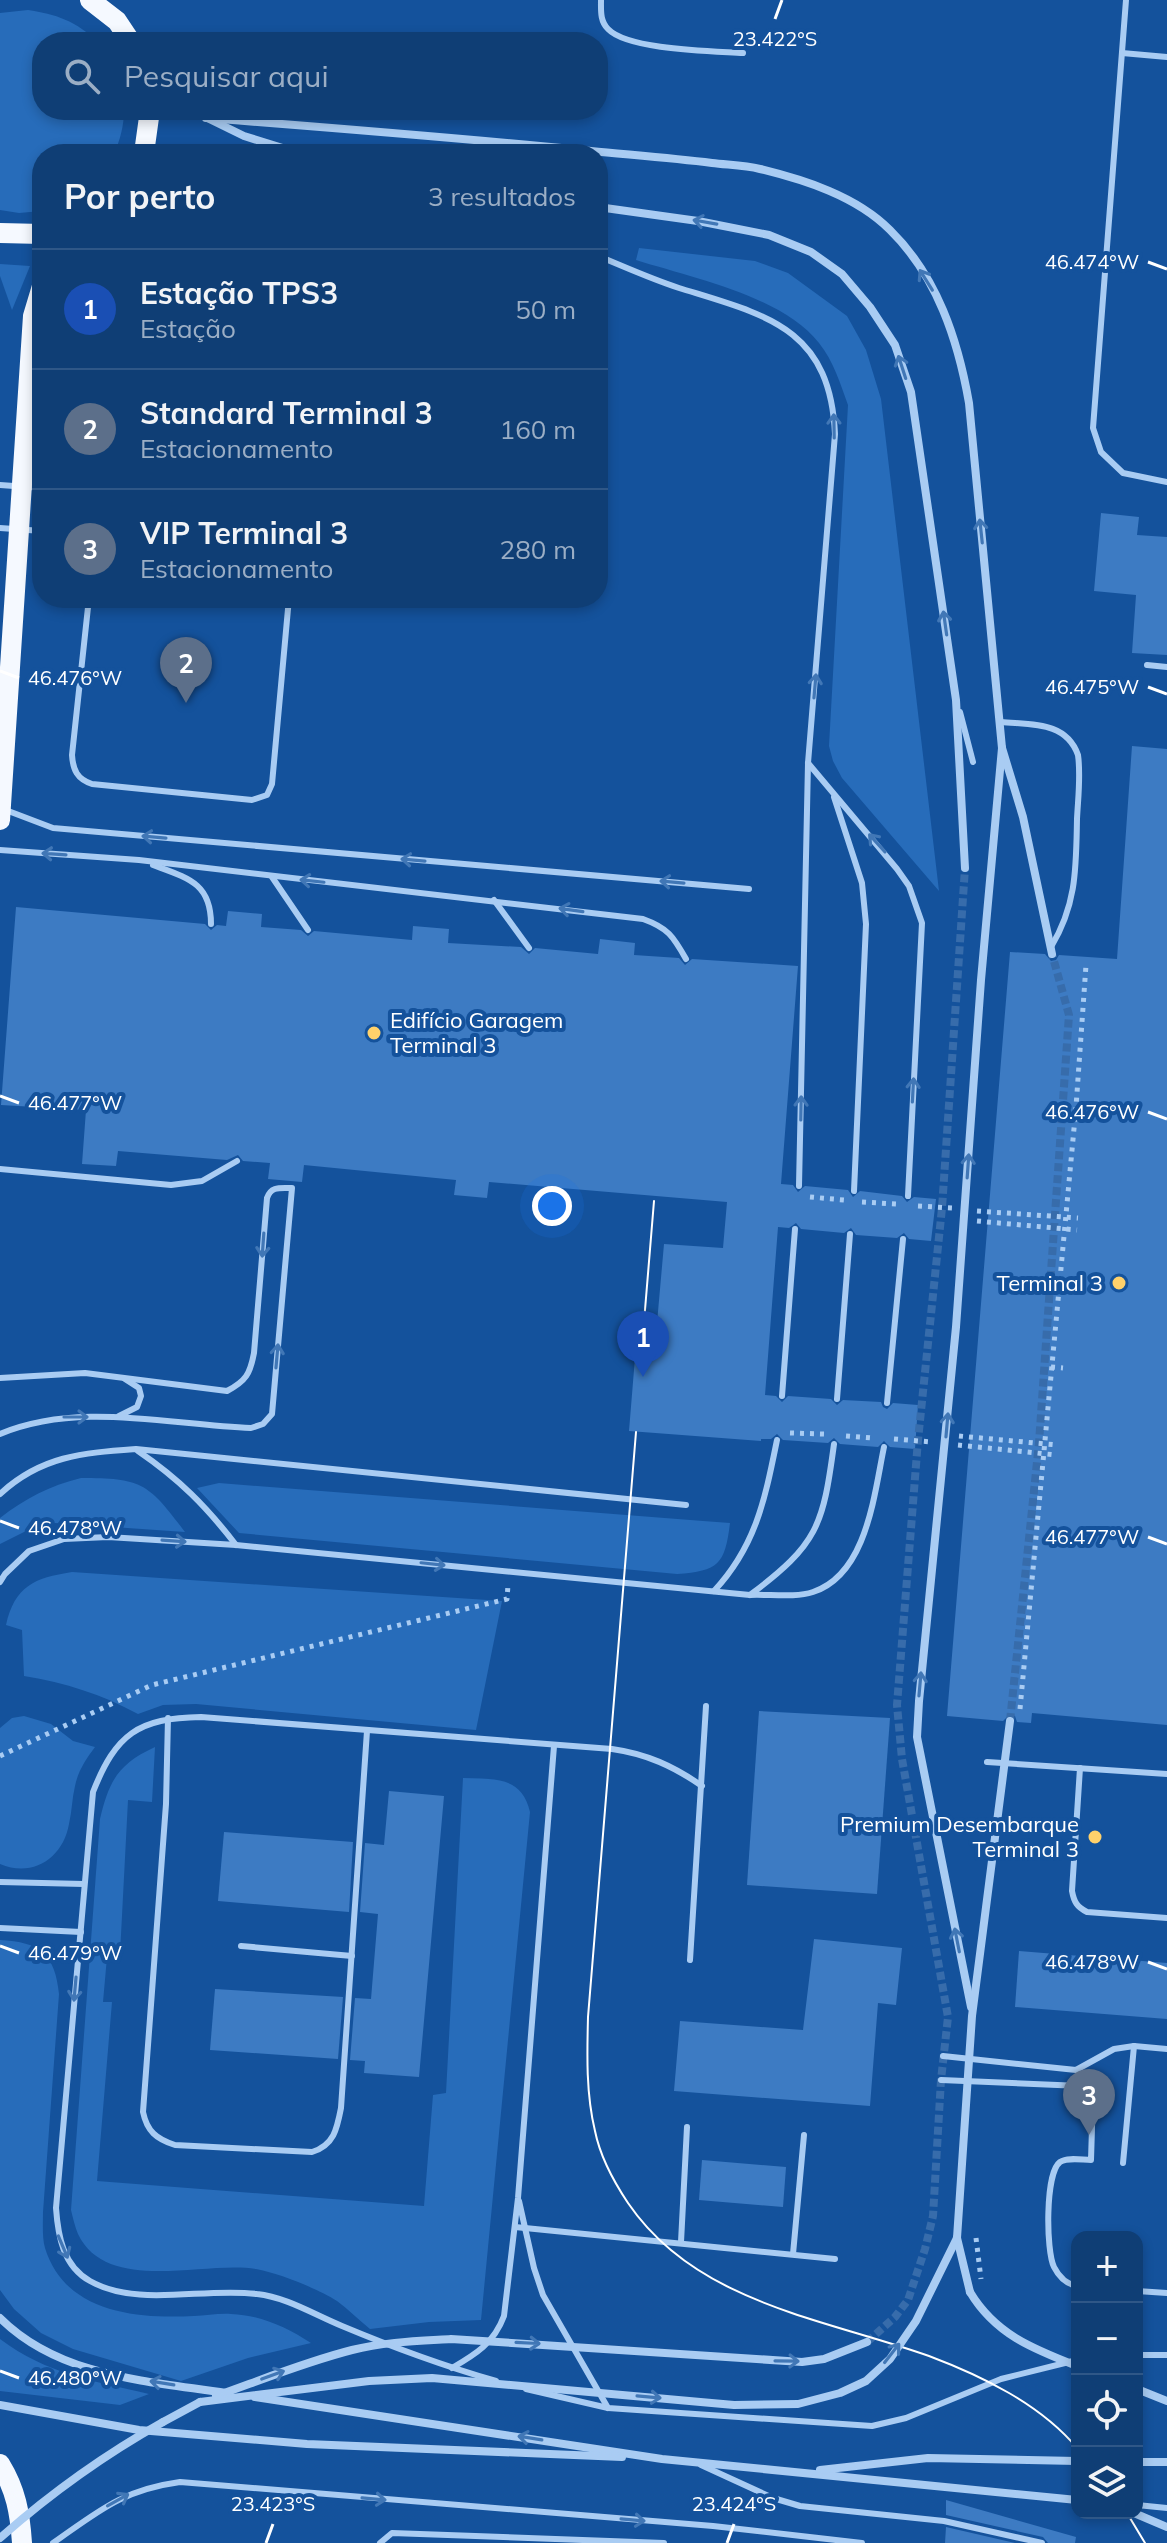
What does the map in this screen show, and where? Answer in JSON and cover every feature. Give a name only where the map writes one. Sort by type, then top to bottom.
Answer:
[{"type":"main road","points":[[90,0],[117,21]]},
{"type":"main road","points":[[105,0],[124,32]]},
{"type":"main road","points":[[145,144],[149,120]]},
{"type":"main road","points":[[0,233],[32,234]]},
{"type":"main road","points":[[0,820],[9,528],[21,487],[32,330]]},
{"type":"main road","points":[[0,2464],[10,2480],[19,2507],[22,2543]]},
{"type":"street","points":[[210,120],[270,144]]},
{"type":"street","points":[[231,120],[524,144]]},
{"type":"street","points":[[608,153],[756,168],[834,193],[865,210],[890,229],[913,258],[951,326],[962,362],[969,403],[1002,748],[946,1434],[917,1737],[972,2016]]},
{"type":"street","points":[[608,208],[769,235],[811,252],[842,274],[870,307],[895,345],[911,392],[956,700],[965,868]]},
{"type":"street","points":[[1002,748],[1023,817],[1052,951]]},
{"type":"street","points":[[1010,1721],[972,2016],[957,2238],[970,2292],[990,2320],[1023,2345],[1071,2361]]},
{"type":"street","points":[[200,2402],[369,2381],[432,2378],[734,2405],[798,2404],[840,2393],[866,2381],[890,2359],[916,2321],[957,2238]]},
{"type":"street","points":[[0,2318],[28,2342],[63,2361],[129,2378],[662,2459]]},
{"type":"street","points":[[0,2538],[55,2491],[114,2449],[200,2402],[305,2363],[354,2349],[451,2339],[802,2362],[824,2359],[867,2342]]},
{"type":"street","points":[[1143,2391],[1167,2401]]},
{"type":"street","points":[[0,2405],[139,2430],[276,2441],[662,2459],[1071,2499]]},
{"type":"street","points":[[803,2472],[928,2458],[1071,2461]]},
{"type":"street","points":[[1143,2462],[1167,2462]]},
{"type":"street","points":[[1143,2517],[1167,2527]]},
{"type":"lane","points":[[599,0],[603,22],[618,37],[635,43],[743,53]]},
{"type":"lane","points":[[1126,0],[1093,428],[1101,452],[1123,473],[1167,482]]},
{"type":"lane","points":[[1122,53],[1167,57]]},
{"type":"lane","points":[[608,260],[661,282],[757,312],[782,324],[802,342],[829,386],[835,434],[808,763],[799,1186]]},
{"type":"lane","points":[[0,485],[32,488]]},
{"type":"lane","points":[[9,528],[32,530]]},
{"type":"lane","points":[[88,608],[72,755],[75,772],[92,784],[252,800],[267,795],[272,784],[288,608]]},
{"type":"lane","points":[[1147,665],[1167,667]]},
{"type":"lane","points":[[956,700],[973,762]]},
{"type":"lane","points":[[1001,722],[1043,725],[1062,732],[1074,745],[1078,755],[1074,888],[1067,917],[1052,951]]},
{"type":"lane","points":[[808,763],[886,853],[909,886],[922,923],[908,1196]]},
{"type":"lane","points":[[833,794],[862,883],[866,924],[854,1191]]},
{"type":"lane","points":[[1,809],[53,828],[749,889]]},
{"type":"lane","points":[[0,850],[139,860],[643,919],[661,926],[673,937],[686,959]]},
{"type":"lane","points":[[139,860],[175,873],[204,891],[211,906],[211,924]]},
{"type":"lane","points":[[272,877],[308,930]]},
{"type":"lane","points":[[494,900],[529,948]]},
{"type":"lane","points":[[0,1169],[171,1185],[202,1181],[237,1161]]},
{"type":"lane","points":[[0,1378],[85,1373],[227,1391],[243,1382],[251,1372],[254,1353],[267,1198],[275,1188],[292,1188],[272,1414],[263,1424],[251,1428],[116,1417],[59,1417],[21,1425],[0,1434]]},
{"type":"lane","points":[[782,1396],[795,1229]]},
{"type":"lane","points":[[837,1399],[850,1234]]},
{"type":"lane","points":[[887,1403],[903,1239]]},
{"type":"lane","points":[[116,1417],[137,1407],[141,1396],[139,1388],[122,1377]]},
{"type":"lane","points":[[714,1591],[733,1571],[750,1541],[765,1500],[777,1440]]},
{"type":"lane","points":[[750,1595],[783,1570],[805,1548],[818,1523],[827,1494],[834,1444]]},
{"type":"lane","points":[[0,1582],[29,1551],[64,1539],[108,1537],[236,1545],[750,1595],[811,1593],[833,1582],[851,1562],[863,1534],[884,1447]]},
{"type":"lane","points":[[0,1494],[18,1478],[57,1459],[136,1449],[686,1505]]},
{"type":"lane","points":[[136,1449],[206,1505],[236,1545]]},
{"type":"lane","points":[[690,1960],[706,1706]]},
{"type":"lane","points":[[702,1786],[680,1770],[640,1753],[201,1717],[168,1718],[140,1726],[121,1742],[104,1766],[93,1792],[56,2208],[58,2237],[70,2263],[87,2279],[111,2291],[137,2295],[211,2291],[261,2294],[452,2368],[541,2394],[608,2408],[872,2426],[906,2418],[1001,2379],[1071,2364]]},
{"type":"lane","points":[[168,1718],[166,1804],[143,2112],[152,2134],[161,2141],[175,2145],[312,2152],[324,2148],[334,2135],[341,2108],[367,1731]]},
{"type":"lane","points":[[452,2368],[479,2352],[499,2330],[504,2316],[518,2198],[554,1746]]},
{"type":"lane","points":[[987,1762],[1167,1774]]},
{"type":"lane","points":[[1080,1768],[1072,1891],[1078,1908],[1087,1912],[1167,1918]]},
{"type":"lane","points":[[0,1882],[84,1884]]},
{"type":"lane","points":[[0,1928],[81,1932]]},
{"type":"lane","points":[[241,1946],[352,1956]]},
{"type":"lane","points":[[943,2056],[1076,2070],[1114,2049],[1134,2046],[1167,2049]]},
{"type":"lane","points":[[1123,2163],[1134,2046]]},
{"type":"lane","points":[[941,2080],[1081,2086],[1093,2095],[1091,2160],[1065,2160],[1052,2174],[1050,2254],[1059,2275],[1071,2284]]},
{"type":"lane","points":[[681,2242],[687,2127]]},
{"type":"lane","points":[[793,2254],[804,2135]]},
{"type":"lane","points":[[518,2198],[543,2295],[608,2408]]},
{"type":"lane","points":[[515,2227],[835,2259]]},
{"type":"lane","points":[[1143,2291],[1167,2293]]},
{"type":"lane","points":[[1143,2355],[1167,2355]]},
{"type":"lane","points":[[693,2462],[773,2498],[800,2506],[944,2521],[1042,2543]]},
{"type":"lane","points":[[53,2543],[128,2494],[180,2482],[713,2526],[862,2543]]},
{"type":"lane","points":[[1143,2506],[1167,2508]]},
{"type":"lane","points":[[380,2543],[392,2533],[464,2540],[664,2543]]},
{"type":"path","points":[[1020,1714],[1086,965]]},
{"type":"path","points":[[935,1207],[956,1209]]},
{"type":"path","points":[[970,1210],[1078,1218]]},
{"type":"path","points":[[964,1220],[1077,1230]]},
{"type":"path","points":[[1051,1367],[1063,1368]]},
{"type":"path","points":[[946,1434],[1057,1445]]},
{"type":"path","points":[[1019,1451],[1056,1455]]},
{"type":"path","points":[[0,1756],[152,1685],[507,1599],[509,1572]]},
{"type":"path","points":[[976,2235],[982,2283]]},
{"type":"shaded area","points":[[28,10],[47,14],[85,32],[32,32],[32,120],[123,120],[117,144],[32,144],[32,212],[0,210],[0,13]]},
{"type":"shaded area","points":[[639,248],[755,261],[788,273],[847,316],[866,350],[881,399],[939,891],[842,778],[829,746],[848,405],[833,365],[819,343],[783,313],[735,291],[636,260]]},
{"type":"shaded area","points":[[0,264],[30,266],[12,310],[0,276]]},
{"type":"shaded area","points":[[81,1478],[132,1482],[143,1487],[162,1503],[185,1532],[55,1523],[26,1531],[0,1544],[0,1518],[38,1494]]},
{"type":"shaded area","points":[[219,1483],[730,1523],[726,1548],[717,1563],[702,1571],[677,1574],[239,1533],[197,1488]]},
{"type":"shaded area","points":[[72,1572],[502,1601],[476,1730],[196,1704],[163,1705],[138,1714],[83,1690],[24,1676],[22,1630],[6,1625],[15,1601],[37,1581]]},
{"type":"shaded area","points":[[24,1716],[51,1724],[73,1741],[95,1747],[78,1775],[66,1836],[60,1847],[45,1862],[12,1868],[0,1864],[0,1728],[12,1718]]},
{"type":"shaded area","points":[[155,1747],[152,1802],[128,1800],[120,1954],[107,1957],[103,2002],[112,2002],[97,2181],[424,2206],[433,2095],[446,2093],[463,1778],[505,1782],[521,1792],[526,1800],[530,1812],[481,2320],[370,2329],[337,2301],[276,2274],[235,2267],[134,2270],[111,2264],[92,2253],[78,2234],[71,2210],[100,1819],[107,1794],[117,1775],[132,1760]]},
{"type":"shaded area","points":[[0,1940],[35,1947],[49,1960],[57,1980],[59,1994],[43,2212],[43,2240],[55,2270],[86,2299],[106,2308],[149,2316],[242,2315],[272,2323],[311,2343],[248,2358],[181,2381],[73,2349],[41,2333],[14,2309],[0,2290]]},
{"type":"shaded area","points":[[0,2339],[35,2361],[53,2368],[149,2394],[120,2405],[0,2391]]},
{"type":"building","points":[[1101,513],[1139,517],[1137,535],[1167,537],[1167,655],[1132,653],[1136,595],[1094,591]]},
{"type":"building","points":[[1132,746],[1167,749],[1167,1725],[1032,1713],[1031,1723],[1017,1722],[1015,1716],[1010,1714],[1003,1721],[947,1716],[1010,952],[1045,954],[1051,961],[1059,955],[1117,959]]},
{"type":"building","name":"Edifício Garagem Terminal 3","points":[[16,907],[205,924],[211,930],[217,925],[226,926],[228,911],[262,914],[261,927],[301,930],[308,936],[314,931],[412,940],[413,926],[449,929],[448,943],[521,947],[529,954],[535,948],[598,954],[600,939],[635,943],[634,955],[679,958],[685,965],[692,959],[798,966],[781,1184],[793,1185],[798,1192],[805,1186],[848,1190],[853,1197],[860,1191],[902,1196],[907,1202],[914,1197],[936,1199],[931,1241],[909,1239],[904,1233],[897,1238],[856,1235],[851,1228],[844,1233],[801,1229],[796,1223],[789,1228],[778,1227],[765,1395],[776,1396],[782,1402],[788,1396],[831,1399],[837,1405],[843,1400],[881,1402],[887,1409],[893,1403],[918,1405],[915,1449],[890,1447],[884,1441],[878,1447],[840,1444],[834,1438],[828,1443],[783,1440],[777,1434],[761,1441],[629,1431],[638,1321],[657,1323],[664,1244],[723,1248],[727,1202],[489,1182],[487,1198],[454,1195],[456,1180],[304,1165],[302,1182],[268,1179],[270,1163],[243,1161],[238,1155],[227,1160],[118,1151],[116,1166],[82,1164],[86,1110],[1,1105]]},
{"type":"building","points":[[759,1711],[890,1718],[877,1894],[747,1885]]},
{"type":"building","points":[[389,1791],[444,1796],[419,2077],[364,2073],[365,2061],[350,2060],[355,1998],[371,1999],[378,1914],[360,1912],[365,1843],[384,1845]]},
{"type":"building","points":[[224,1832],[353,1842],[349,1912],[218,1901]]},
{"type":"building","points":[[814,1939],[902,1948],[896,2005],[878,2003],[870,2106],[674,2091],[680,2021],[803,2030]]},
{"type":"building","points":[[1019,1951],[1167,1963],[1167,2019],[1015,2007]]},
{"type":"building","points":[[215,1989],[343,1997],[338,2059],[210,2050]]},
{"type":"building","points":[[702,2160],[786,2167],[783,2207],[699,2200]]},
{"type":"building","points":[[946,2500],[1076,2537],[1075,2543],[1048,2543],[1043,2537],[946,2515]]},
{"type":"building","points":[[946,2527],[1015,2543],[945,2543]]},
{"type":"tunnel","points":[[867,2342],[895,2317],[908,2300],[925,2249],[933,2216],[948,2017],[902,1759],[897,1705],[918,1440],[942,1208],[965,868]]},
{"type":"tunnel","points":[[1010,1721],[1039,1443],[1069,1015],[1052,954]]},
{"type":"tram line","points":[[644,1322],[654,1201]]},
{"type":"tram line","points":[[636,1432],[588,2017],[590,2103],[604,2159],[628,2203],[656,2237],[689,2264],[764,2303],[929,2356],[969,2373],[1028,2405],[1076,2447]]},
{"type":"tram line","points":[[1131,2519],[1145,2543]]},
{"type":"place","name":"Standard Terminal 3","points":[[186,703]]},
{"type":"place","name":"Edifício Garagem Terminal 3","points":[[374,1033]]},
{"type":"place","name":"Terminal 3","points":[[1119,1283]]},
{"type":"place","name":"Estação TPS3","points":[[643,1377]]},
{"type":"place","name":"Premium Desembarque Terminal 3","points":[[1095,1837]]},
{"type":"place","name":"VIP Terminal 3","points":[[1089,2135]]}]
